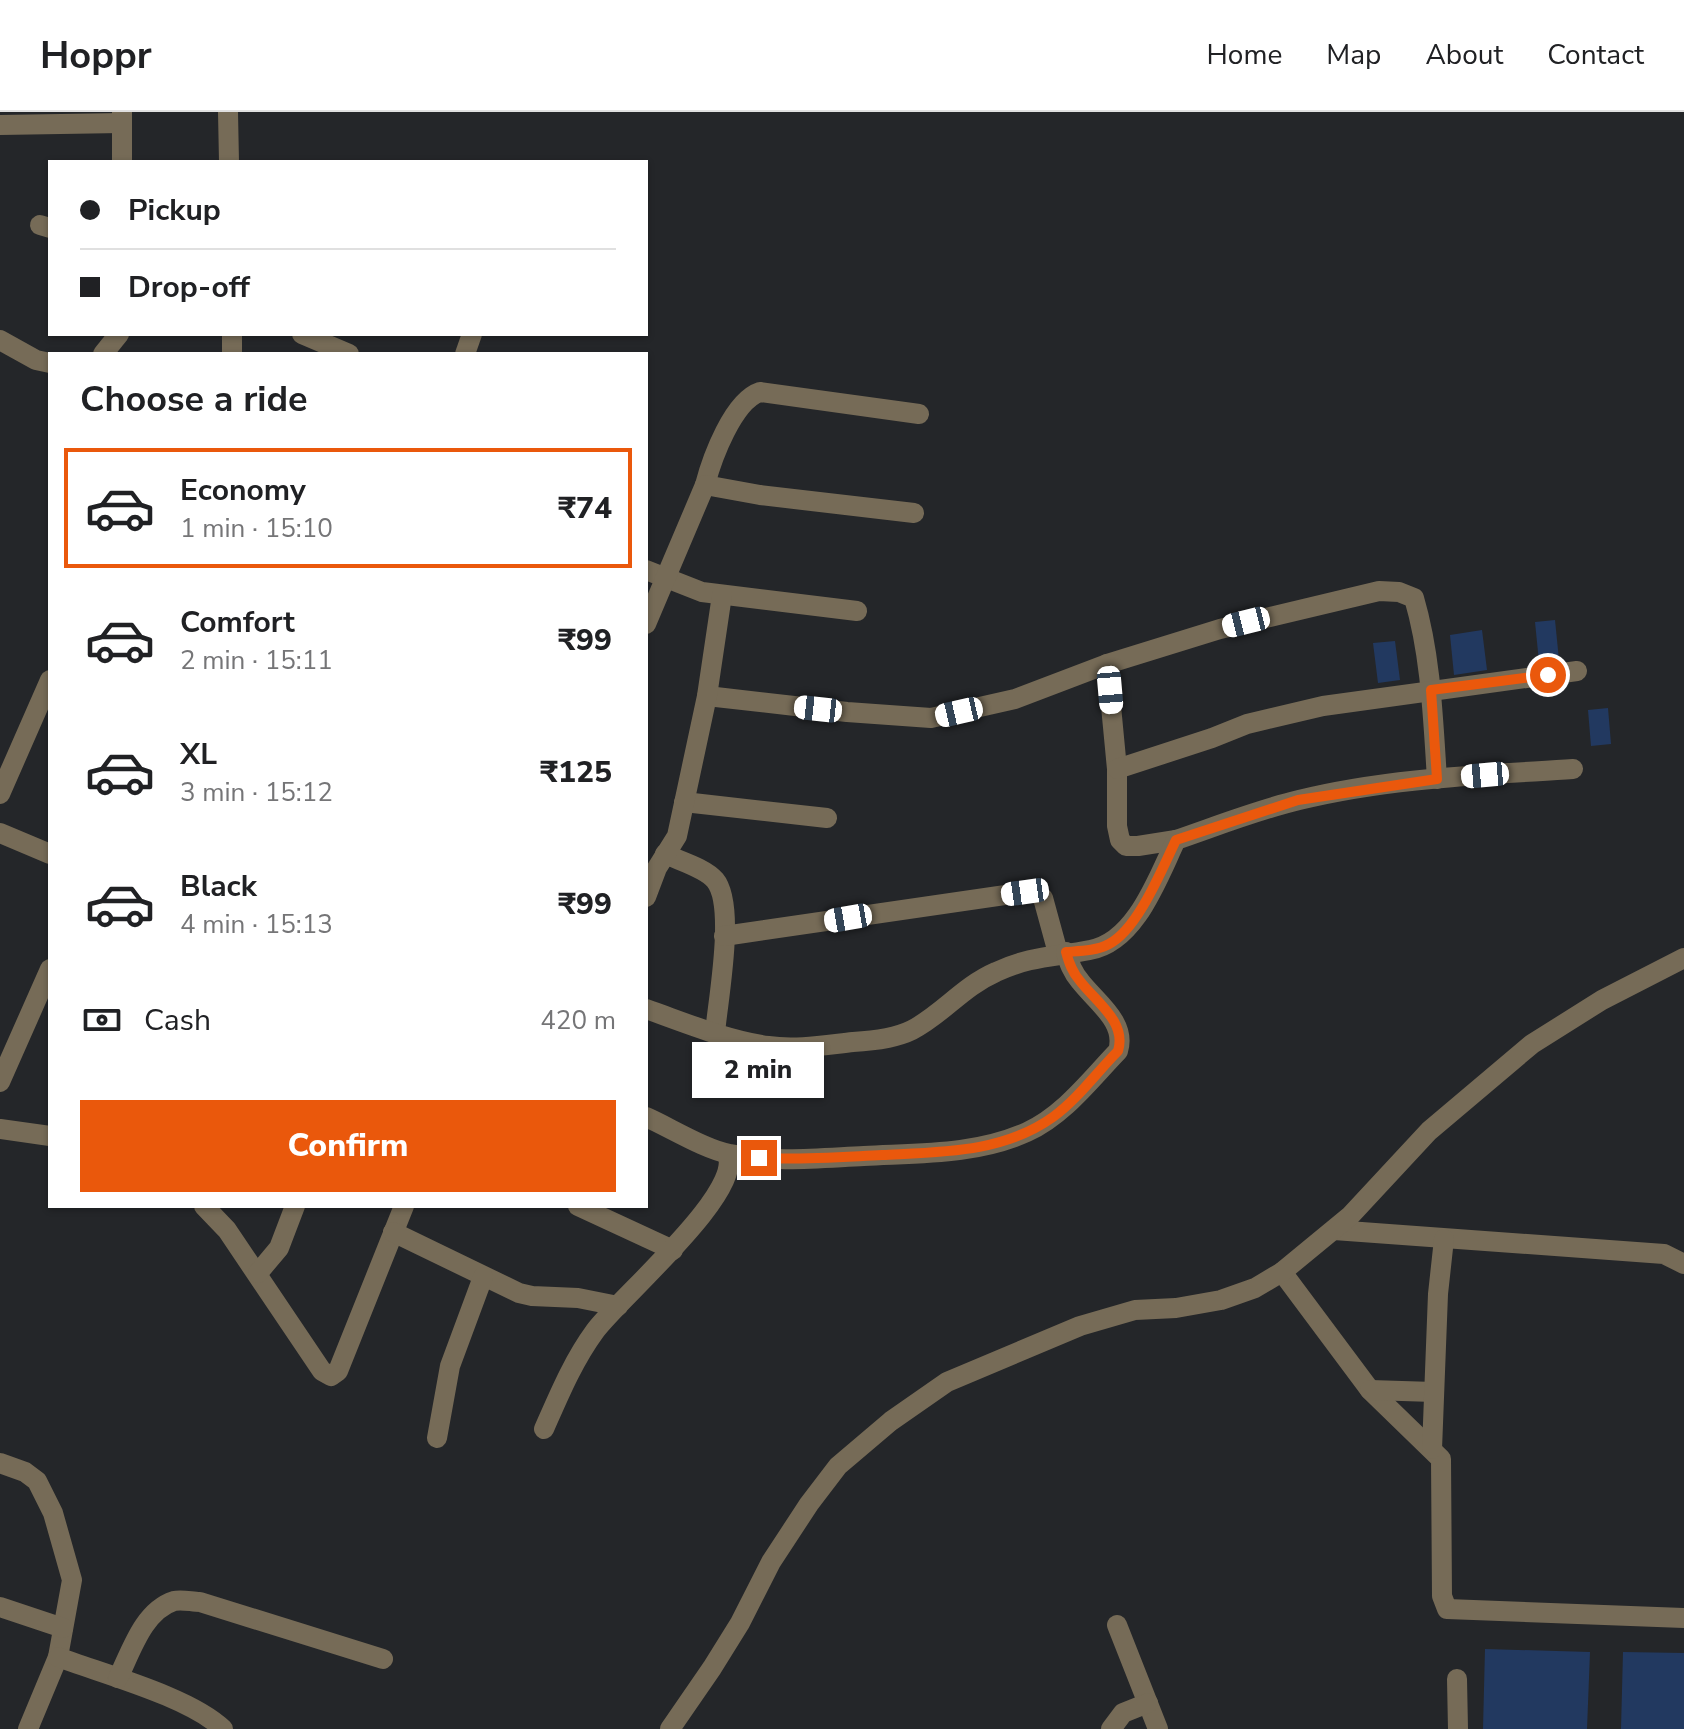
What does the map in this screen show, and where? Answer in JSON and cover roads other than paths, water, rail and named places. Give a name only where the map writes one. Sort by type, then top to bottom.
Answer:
[{"type":"street","points":[[228,112],[229,160]]},
{"type":"street","points":[[0,125],[122,118],[122,160]]},
{"type":"street","points":[[105,352],[117,336]]},
{"type":"street","points":[[307,336],[344,352]]},
{"type":"street","points":[[0,340],[23,354],[48,362]]},
{"type":"street","points":[[648,613],[655,574],[705,485],[710,463],[740,406],[749,396],[760,392],[919,414]]},
{"type":"street","points":[[705,485],[760,495],[914,513]]},
{"type":"street","points":[[655,574],[702,592],[857,611]]},
{"type":"street","points":[[707,696],[931,718],[1015,699],[1107,664],[1220,629],[1379,591],[1399,592],[1414,598],[1420,619],[1431,690],[1437,779]]},
{"type":"street","points":[[648,892],[657,868],[677,836],[707,696],[722,595]]},
{"type":"street","points":[[1107,664],[1117,769],[1117,826],[1120,840],[1126,846],[1176,840],[1298,800],[1437,779],[1573,769]]},
{"type":"street","points":[[1117,769],[1285,714],[1431,690],[1577,671]]},
{"type":"street","points":[[0,794],[48,685]]},
{"type":"street","points":[[684,802],[827,818]]},
{"type":"street","points":[[0,833],[48,853]]},
{"type":"street","points":[[648,1010],[715,1033],[769,1046],[812,1047],[866,1041],[911,1031],[975,981],[1018,962],[1111,944],[1139,915],[1176,840]]},
{"type":"street","points":[[665,854],[713,878],[723,892],[724,936],[715,1033]]},
{"type":"street","points":[[648,1118],[727,1154],[800,1159],[963,1151],[1028,1132],[1055,1116],[1118,1051],[1121,1041],[1115,1022],[1078,980],[1062,953],[1043,898],[1035,892],[724,936]]},
{"type":"street","points":[[670,1729],[726,1646],[771,1562],[809,1504],[838,1466],[891,1421],[947,1382],[1080,1326],[1135,1310],[1176,1308],[1221,1300],[1255,1288],[1282,1272],[1350,1216],[1429,1131],[1532,1044],[1602,1000],[1684,958]]},
{"type":"street","points":[[0,1082],[48,974]]},
{"type":"street","points":[[0,1129],[48,1136]]},
{"type":"street","points":[[544,1429],[568,1374],[596,1329],[673,1250],[724,1183],[729,1169],[727,1154]]},
{"type":"street","points":[[206,1208],[227,1230],[258,1273],[322,1371],[331,1376],[338,1371],[403,1208]]},
{"type":"street","points":[[258,1273],[279,1248],[294,1208]]},
{"type":"street","points":[[582,1208],[673,1250]]},
{"type":"street","points":[[1334,1230],[1664,1254],[1684,1264]]},
{"type":"street","points":[[393,1232],[483,1277],[532,1296],[578,1298],[618,1306]]},
{"type":"street","points":[[1432,1449],[1438,1294],[1444,1239]]},
{"type":"street","points":[[1282,1272],[1370,1390],[1441,1459],[1442,1596],[1447,1609],[1684,1618]]},
{"type":"street","points":[[437,1438],[450,1366],[483,1277]]},
{"type":"street","points":[[1370,1390],[1434,1392]]},
{"type":"street","points":[[0,1463],[25,1472],[37,1481],[53,1513],[72,1580],[58,1657],[28,1729]]},
{"type":"street","points":[[118,1678],[144,1625],[160,1609],[180,1600],[200,1602],[383,1659]]},
{"type":"street","points":[[0,1607],[63,1628]]},
{"type":"street","points":[[1117,1625],[1158,1729]]},
{"type":"street","points":[[58,1657],[191,1708],[210,1717],[223,1729]]},
{"type":"street","points":[[1457,1679],[1458,1729]]},
{"type":"street","points":[[1111,1729],[1123,1713],[1148,1703]]}]
